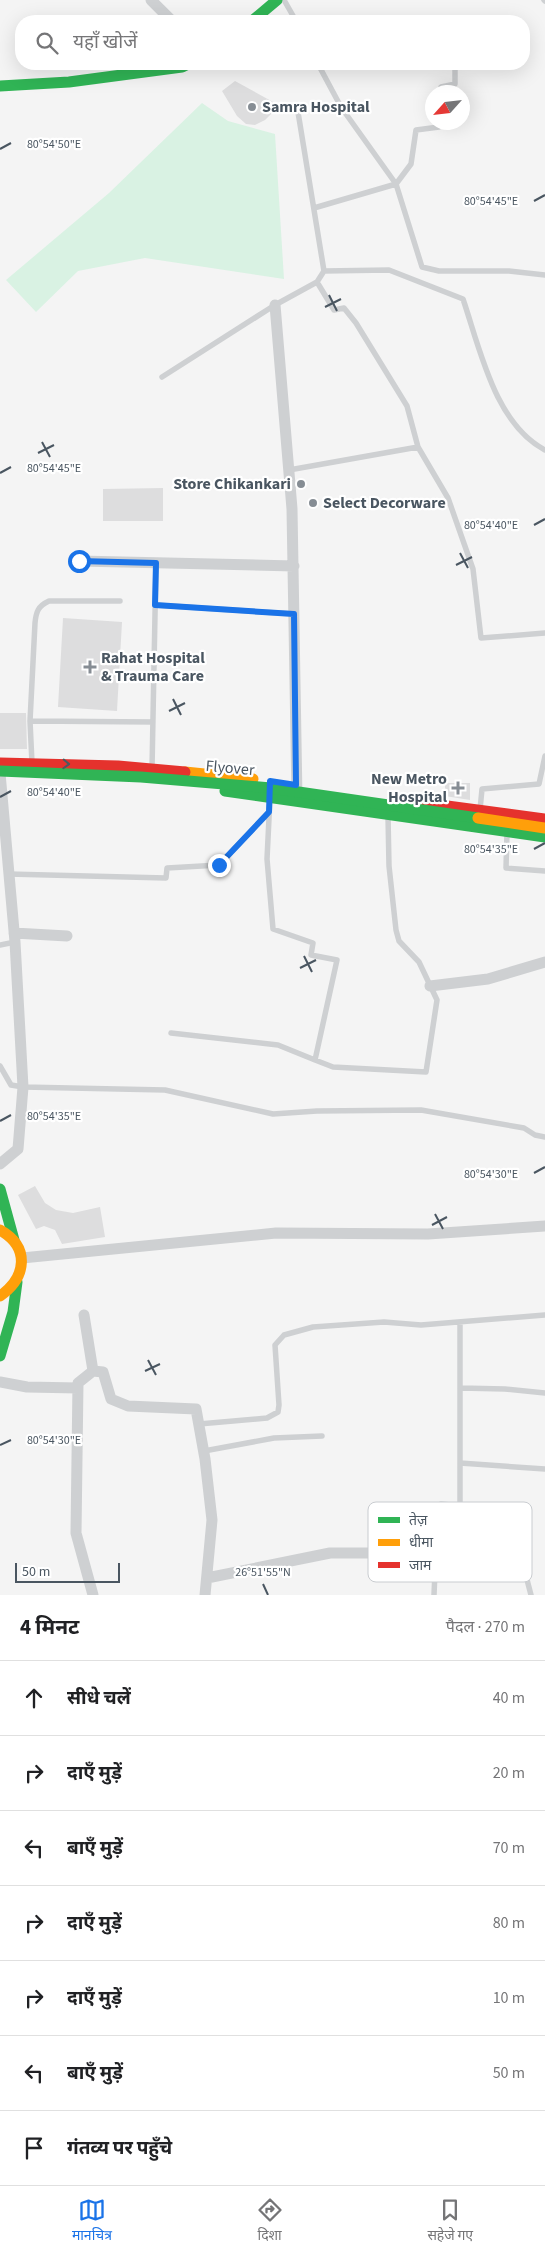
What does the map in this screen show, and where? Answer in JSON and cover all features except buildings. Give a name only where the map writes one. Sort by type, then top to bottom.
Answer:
[{"type":"main road","points":[[259,15],[277,0]]},
{"type":"main road","points":[[0,86],[68,82],[159,70]]},
{"type":"main road","points":[[0,763],[32,762],[152,769],[270,781],[545,819]]},
{"type":"main road","points":[[0,775],[231,791],[545,837]]},
{"type":"main road","name":"Flyover","points":[[0,775],[142,777],[271,788],[545,828]]},
{"type":"main road","points":[[0,1189],[14,1240],[20,1249],[22,1258],[22,1269],[17,1282],[13,1312],[0,1356]]},
{"type":"main road","points":[[0,1230],[14,1240]]},
{"type":"main road","points":[[0,1296],[8,1292],[17,1282]]},
{"type":"street","points":[[151,0],[166,15]]},
{"type":"street","points":[[275,305],[289,470],[294,566],[296,785],[298,801]]},
{"type":"street","points":[[79,561],[294,566]]},
{"type":"street","points":[[0,775],[14,937],[23,1087],[18,1149],[0,1164]]},
{"type":"street","points":[[14,937],[66,936]]},
{"type":"street","points":[[430,986],[488,979],[545,962]]},
{"type":"street","points":[[22,1258],[276,1233],[428,1234],[545,1226]]},
{"type":"street","points":[[84,1315],[93,1371]]},
{"type":"street","points":[[93,1595],[76,1533],[78,1383],[93,1371],[103,1372],[111,1398],[128,1406],[196,1409],[204,1451],[212,1520],[205,1595]]},
{"type":"street","points":[[0,1382],[28,1387],[78,1388]]},
{"type":"street","points":[[207,1578],[330,1553],[368,1554]]},
{"type":"lane","points":[[284,0],[293,15]]},
{"type":"lane","points":[[321,70],[341,107],[396,184],[422,267],[439,271],[509,271],[545,275]]},
{"type":"lane","points":[[450,85],[455,84],[455,70]]},
{"type":"lane","points":[[162,377],[275,305],[317,282],[324,271],[297,106]]},
{"type":"lane","points":[[314,208],[396,184],[411,164],[416,130],[425,129]]},
{"type":"lane","points":[[324,271],[389,270],[464,299],[497,398],[531,443],[545,450]]},
{"type":"lane","points":[[317,282],[334,310],[344,308],[356,323],[407,406],[418,447],[448,498],[473,569],[481,638],[545,633]]},
{"type":"lane","points":[[289,470],[418,447]]},
{"type":"lane","points":[[152,769],[156,563]]},
{"type":"lane","points":[[32,762],[30,721],[36,612],[41,605],[49,601],[120,601]]},
{"type":"lane","points":[[155,605],[294,614]]},
{"type":"lane","points":[[30,721],[153,722]]},
{"type":"lane","points":[[478,827],[482,789],[542,786],[545,756]]},
{"type":"lane","points":[[270,781],[267,859],[273,929],[313,943],[311,954],[337,960],[315,1060]]},
{"type":"lane","points":[[8,874],[166,878],[167,868],[219,865],[269,812]]},
{"type":"lane","points":[[171,1033],[278,1045],[333,1067],[426,1072],[437,1000],[419,962],[399,941],[396,930],[390,866],[388,814]]},
{"type":"lane","points":[[510,815],[507,832],[506,868],[545,871]]},
{"type":"lane","points":[[0,945],[14,937]]},
{"type":"lane","points":[[0,1066],[10,1084],[23,1087],[165,1090],[272,1114],[317,1111],[422,1110],[524,1128],[535,1135],[545,1137]]},
{"type":"lane","points":[[199,1424],[267,1418],[278,1412],[275,1345],[284,1336],[313,1327],[384,1322],[421,1325],[545,1315]]},
{"type":"lane","points":[[460,1322],[460,1502]]},
{"type":"lane","points":[[460,1388],[505,1389],[545,1393]]},
{"type":"lane","points":[[204,1451],[274,1438],[322,1436]]},
{"type":"lane","points":[[460,1463],[545,1469]]},
{"type":"lane","points":[[434,1595],[435,1582]]},
{"type":"lane","points":[[528,1582],[531,1595]]},
{"type":"green space","points":[[202,103],[228,121],[275,134],[284,279],[145,258],[78,271],[36,312],[6,280],[109,193]]},
{"type":"traffic: fast","points":[[259,15],[277,0]]},
{"type":"traffic: fast","points":[[0,86],[69,82],[159,70]]},
{"type":"traffic: fast","points":[[0,771],[141,777],[271,788],[478,818]]},
{"type":"traffic: fast","points":[[225,791],[545,837]]},
{"type":"traffic: fast","points":[[0,1189],[14,1240]]},
{"type":"traffic: fast","points":[[0,1356],[13,1312],[17,1282]]},
{"type":"traffic: slow","points":[[185,772],[253,779]]},
{"type":"traffic: slow","points":[[478,818],[545,828]]},
{"type":"traffic: slow","points":[[0,1230],[10,1237],[16,1245],[20,1253],[21,1262],[16,1280],[0,1296]]},
{"type":"traffic: jam","points":[[0,763],[118,766],[185,772]]},
{"type":"traffic: jam","points":[[402,800],[545,819]]},
{"type":"place","name":"Samra Hospital","points":[[252,107]]},
{"type":"place","name":"Store Chikankari","points":[[301,484]]},
{"type":"place","name":"Select Decorware","points":[[313,503]]},
{"type":"place","name":"Rahat Hospital & Trauma Care","points":[[90,667]]},
{"type":"place","name":"New Metro Hospital","points":[[458,788]]},
{"type":"route","points":[[79,561],[156,563],[155,605],[294,614],[296,785],[270,781],[269,812],[219,865]]}]
